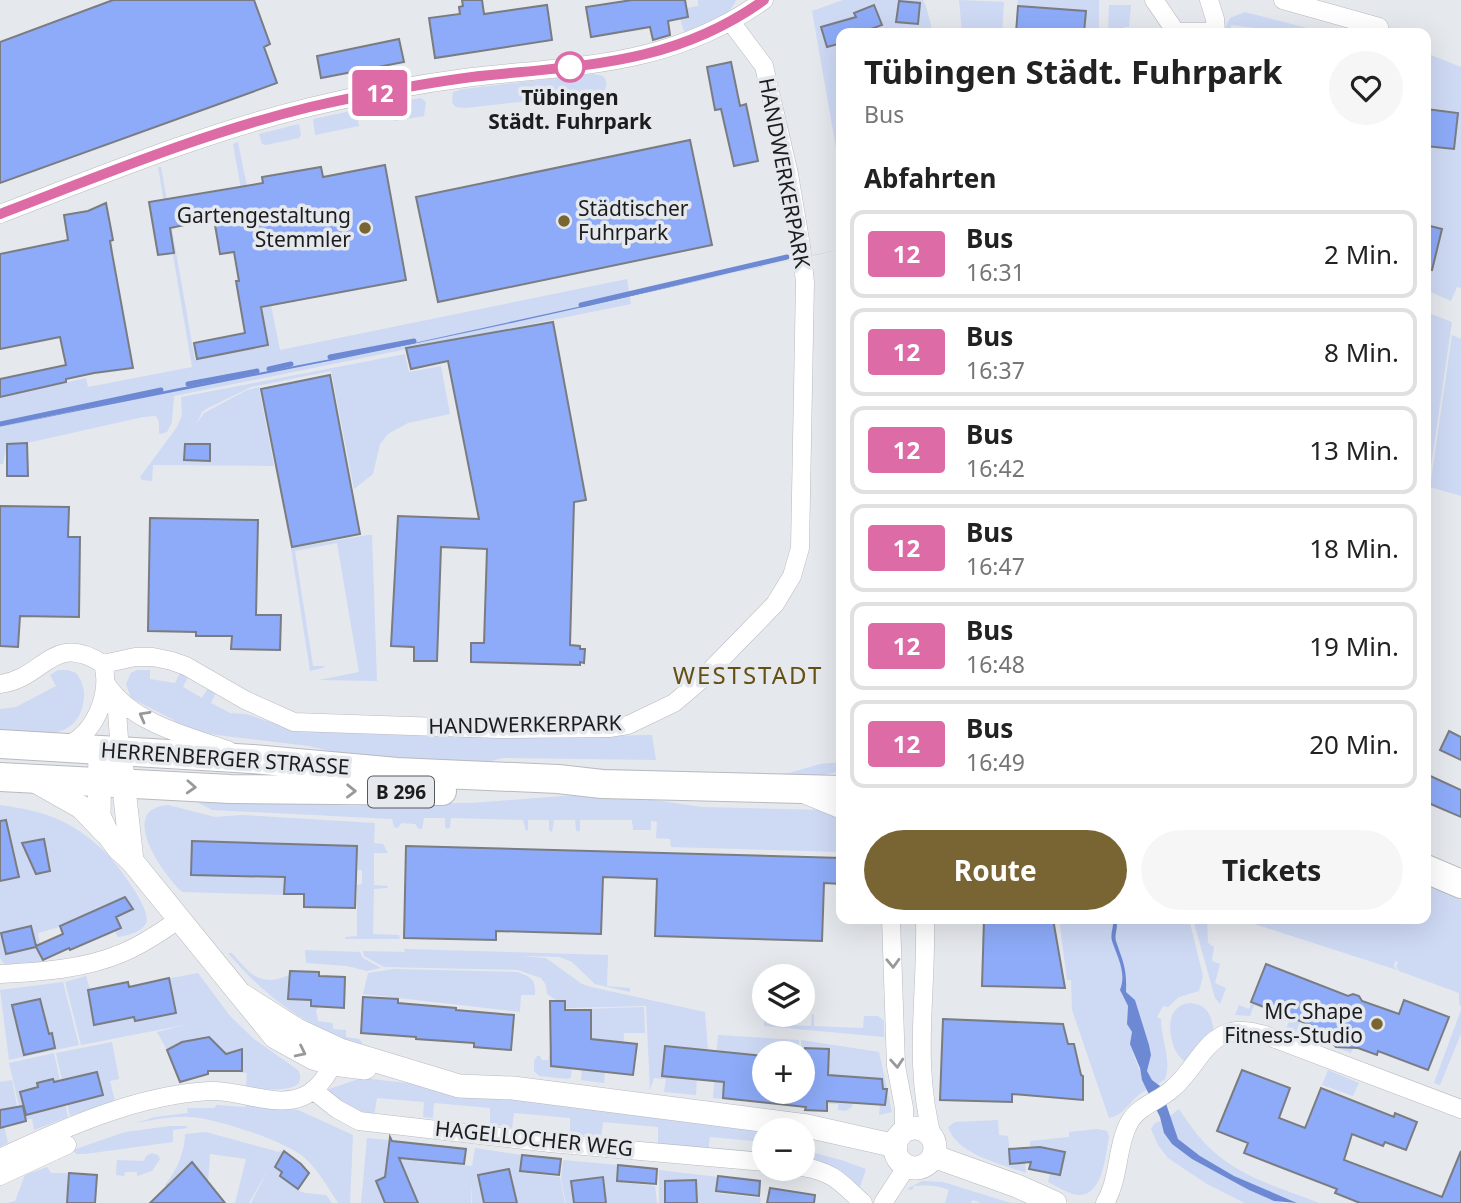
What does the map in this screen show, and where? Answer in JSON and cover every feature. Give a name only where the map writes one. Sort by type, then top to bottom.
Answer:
[{"type":"main road","name":"HERRENBERGER STRASSE","points":[[0,744],[602,784]]},
{"type":"main road","name":"HERRENBERGER STRASSE","points":[[0,777],[230,789],[396,792],[556,789],[602,784]]},
{"type":"main road","name":"B 296","points":[[602,784],[836,790]]},
{"type":"main road","points":[[1431,871],[1461,884]]},
{"type":"street","points":[[0,214],[193,141],[303,109],[434,83],[655,53],[696,39],[731,22],[764,0]]},
{"type":"street","points":[[1154,0],[1173,28]]},
{"type":"street","points":[[1209,0],[1216,28]]},
{"type":"street","points":[[1283,0],[1378,27]]},
{"type":"street","name":"HANDWERKERPARK","points":[[103,664],[135,657],[172,661],[295,722],[499,729],[609,728],[628,725],[674,703],[701,680],[775,604],[792,576],[800,548],[805,282],[789,174],[764,66],[731,22]]},
{"type":"street","points":[[0,684],[19,678],[64,653],[78,653],[103,664],[108,696],[111,783],[132,862]]},
{"type":"street","points":[[57,748],[71,744],[80,737],[108,696]]},
{"type":"street","points":[[108,696],[164,727],[253,759]]},
{"type":"street","points":[[32,779],[81,807],[107,833],[242,995],[336,1057],[423,1075],[459,1086],[510,1088],[900,1139],[921,1129],[928,1133],[933,1148],[1055,1203]]},
{"type":"street","points":[[107,833],[99,816],[111,783]]},
{"type":"street","points":[[793,789],[836,807]]},
{"type":"street","points":[[0,974],[74,966],[108,958],[138,946],[178,920]]},
{"type":"street","points":[[891,924],[896,1066],[904,1108],[897,1155],[907,1166],[916,1168],[924,1166],[933,1148],[921,1073],[925,924]]},
{"type":"street","points":[[894,1006],[922,1005]]},
{"type":"street","points":[[1105,1203],[1114,1184],[1123,1138],[1129,1123],[1147,1105],[1182,1080],[1215,1039],[1226,1034],[1250,1031],[1461,1109]]},
{"type":"street","points":[[0,1158],[81,1122],[159,1099],[209,1091],[285,1099],[306,1095],[313,1090],[336,1057]]},
{"type":"street","name":"HAGELLOCHER WEG","points":[[313,1090],[337,1110],[359,1121],[371,1123],[752,1162]]},
{"type":"street","points":[[0,1176],[67,1145]]},
{"type":"street","points":[[883,1203],[907,1166]]},
{"type":"street","points":[[815,1170],[840,1179],[863,1203]]},
{"type":"shaded area","points":[[698,0],[736,0],[721,17],[684,32],[680,18],[688,17],[687,8],[698,6]]},
{"type":"shaded area","points":[[843,0],[923,0],[932,28],[836,28],[836,148],[812,11]]},
{"type":"shaded area","points":[[959,0],[1004,2],[1002,28],[962,28]]},
{"type":"shaded area","points":[[1018,0],[1099,0],[1099,28],[1085,28],[1086,10],[1017,6]]},
{"type":"shaded area","points":[[1109,5],[1131,5],[1129,27],[1108,28]]},
{"type":"shaded area","points":[[1245,12],[1307,28],[1231,25],[1231,28],[1225,28],[1230,18]]},
{"type":"shaded area","points":[[1431,55],[1461,67],[1461,288],[1457,287],[1451,301],[1431,292]]},
{"type":"shaded area","points":[[593,74],[603,76],[606,80],[603,93],[465,108],[456,107],[452,103],[453,92],[463,89]]},
{"type":"shaded area","points":[[421,98],[426,102],[424,116],[394,121],[391,103]]},
{"type":"shaded area","points":[[356,110],[359,126],[315,135],[313,119]]},
{"type":"shaded area","points":[[299,124],[299,138],[262,144],[259,134]]},
{"type":"shaded area","points":[[238,142],[280,350],[627,279],[631,304],[174,396],[172,422],[167,432],[159,433],[156,416],[143,417],[27,443],[7,444],[3,464],[0,464],[0,397],[86,378],[88,387],[192,367],[158,167],[161,167],[195,360],[269,346],[233,144]]},
{"type":"shaded area","points":[[1431,314],[1452,322],[1431,466]]},
{"type":"shaded area","points":[[1452,335],[1461,339],[1461,496],[1431,487]]},
{"type":"shaded area","points":[[405,354],[409,372],[441,366],[450,414],[408,423],[388,434],[380,444],[373,474],[354,489],[331,371],[251,387],[202,412],[197,423],[204,413],[247,390],[259,387],[274,466],[153,465],[152,481],[142,480],[140,477],[177,427],[182,415],[181,397]]},
{"type":"shaded area","points":[[372,535],[377,681],[319,680],[359,672],[337,543],[295,551],[313,666],[325,666],[310,671],[291,548]]},
{"type":"shaded area","points":[[58,670],[76,673],[83,687],[83,704],[78,717],[71,725],[50,733],[0,732],[0,709],[16,707],[56,686],[50,675]]},
{"type":"shaded area","points":[[150,670],[150,679],[175,683],[180,673],[188,677],[183,687],[202,698],[208,688],[216,692],[211,703],[230,713],[246,714],[294,730],[500,738],[652,735],[656,760],[503,758],[473,766],[350,756],[309,746],[196,732],[172,725],[174,720],[131,698],[126,684],[131,673]]},
{"type":"shaded area","points":[[836,763],[836,772],[792,781],[541,767],[779,774]]},
{"type":"shaded area","points":[[620,795],[702,807],[825,810],[836,815],[836,852],[671,847],[670,839],[656,838],[657,822],[651,821],[651,830],[633,830],[632,820],[580,820],[578,832],[575,820],[554,820],[552,832],[549,830],[549,820],[528,820],[526,831],[523,820],[451,818],[448,829],[445,827],[445,818],[424,818],[422,829],[415,824],[402,823],[397,828],[394,827],[392,819],[212,810],[193,800],[176,796],[352,806],[471,803]]},
{"type":"shaded area","points":[[0,805],[56,818],[77,829],[96,844],[131,885],[147,917],[144,926],[134,933],[118,937],[106,914],[38,933],[43,965],[19,968],[4,963],[0,958]]},
{"type":"shaded area","points":[[168,805],[215,817],[242,815],[375,823],[374,843],[383,844],[388,853],[374,853],[374,885],[388,886],[374,889],[373,934],[399,935],[400,939],[345,939],[357,936],[357,885],[362,884],[362,870],[358,870],[357,858],[301,857],[286,895],[182,892],[155,857],[145,829],[146,818],[153,809]]},
{"type":"shaded area","points":[[1431,887],[1461,900],[1461,1006],[1459,993],[1399,971],[1396,966],[1398,962],[1395,961],[1394,966],[1397,970],[1254,924],[1431,924]]},
{"type":"shaded area","points":[[1060,924],[1113,924],[1112,940],[1120,958],[1123,980],[1121,993],[1128,1006],[1127,1023],[1132,1033],[1133,1053],[1147,1090],[1116,1116],[1109,1118],[1072,1010],[1071,980],[1067,980]]},
{"type":"shaded area","points":[[1190,924],[1203,976],[1199,991],[1179,997],[1168,1007],[1163,1006],[1157,1017],[1161,1019],[1167,1057],[1165,1079],[1158,1084],[1147,1071],[1151,1055],[1135,1000],[1126,992],[1125,972],[1116,938],[1117,925]]},
{"type":"shaded area","points":[[1194,924],[1207,924],[1208,943],[1214,947],[1212,961],[1220,964],[1215,983],[1226,988],[1220,1004],[1215,998]]},
{"type":"shaded area","points":[[404,949],[608,955],[607,986],[630,988],[630,992],[595,984],[572,962],[560,957],[520,956],[546,958],[582,984],[591,987],[705,1012],[709,1063],[697,1078],[696,1095],[664,1092],[666,1079],[654,1078],[650,1090],[646,1006],[567,1008],[547,994],[546,985],[541,978],[518,970],[384,967],[364,956],[363,951],[405,952]]},
{"type":"shaded area","points":[[305,950],[360,952],[363,958],[381,968],[367,971],[347,966],[306,963]]},
{"type":"shaded area","points":[[228,953],[232,953],[256,977],[270,980],[289,975],[288,999],[311,1000],[321,1006],[316,1010],[318,1021],[333,1023],[333,1029],[346,1030],[346,1037],[362,1042],[360,1048],[288,1009],[243,970]]},
{"type":"shaded area","points":[[394,969],[517,972],[532,979],[535,995],[521,995],[520,1012],[363,994],[368,973]]},
{"type":"shaded area","points":[[198,973],[230,1016],[254,1039],[298,1070],[300,1079],[297,1084],[282,1089],[246,1088],[247,1073],[231,1071],[167,1050],[157,1032],[184,1025],[81,1045],[65,982],[86,976],[91,993]]},
{"type":"shaded area","points":[[63,982],[79,1045],[9,1060],[0,990]]},
{"type":"shaded area","points":[[1252,1002],[1356,1039],[1351,1053],[1325,1043],[1328,1033],[1317,1028],[1313,1038],[1309,1037],[1313,1027],[1300,1022],[1296,1032],[1286,1029],[1290,1018],[1254,1005],[1250,1016],[1235,1015],[1239,1005],[1249,1009]]},
{"type":"shaded area","points":[[1190,1003],[1203,1007],[1210,1015],[1215,1039],[1192,1068],[1175,1050],[1170,1026],[1177,1008]]},
{"type":"shaded area","points":[[644,1007],[645,1033],[624,1033],[623,1056],[606,1055],[604,1083],[581,1080],[582,1068],[572,1067],[571,1077],[568,1079],[539,1076],[534,1071],[537,1056],[548,1060],[551,1049],[551,1010]]},
{"type":"shaded area","points":[[1461,1010],[1461,1034],[1440,1085],[1434,1083]]},
{"type":"shaded area","points":[[864,1016],[878,1016],[884,1021],[884,1037],[775,1027],[863,1028]]},
{"type":"shaded area","points":[[718,1035],[799,1040],[752,1041],[752,1101],[713,1098]]},
{"type":"shaded area","points":[[112,1042],[119,1079],[110,1081],[115,1101],[70,1116],[56,1053]]},
{"type":"shaded area","points":[[815,1042],[879,1052],[892,1112],[879,1115],[880,1104],[853,1100],[852,1107],[846,1111],[838,1110],[838,1104],[815,1103]]},
{"type":"shaded area","points":[[54,1053],[68,1117],[34,1130],[32,1119],[22,1120],[9,1063]]},
{"type":"shaded area","points":[[1328,1070],[1359,1083],[1353,1096],[1322,1085]]},
{"type":"shaded area","points":[[362,1078],[496,1093],[752,1128],[752,1141],[710,1137],[708,1151],[658,1143],[658,1127],[603,1122],[601,1137],[570,1134],[570,1118],[514,1113],[512,1128],[490,1124],[490,1108],[434,1103],[433,1118],[423,1117],[424,1102],[377,1098],[374,1116],[354,1114],[326,1092]]},
{"type":"shaded area","points":[[12,1080],[20,1121],[4,1125],[8,1143],[0,1147],[0,1082]]},
{"type":"shaded area","points":[[247,1104],[298,1110],[353,1135],[350,1203],[338,1203],[319,1174],[297,1152],[251,1132],[190,1117],[136,1123],[155,1117],[188,1113],[187,1108],[215,1108],[216,1105],[245,1107]]},
{"type":"shaded area","points":[[1179,1109],[1204,1142],[1225,1161],[1264,1182],[1319,1203],[1297,1203],[1285,1199],[1233,1176],[1198,1155],[1185,1146],[1174,1132],[1170,1116]]},
{"type":"shaded area","points":[[998,1120],[999,1135],[1008,1136],[1011,1162],[1025,1161],[1026,1173],[970,1151],[953,1137],[948,1127],[955,1122]]},
{"type":"shaded area","points":[[1161,1121],[1164,1133],[1172,1144],[1274,1201],[1284,1203],[1245,1203],[1207,1184],[1168,1158],[1151,1129],[1155,1123]]},
{"type":"shaded area","points":[[170,1126],[187,1128],[173,1130],[173,1142],[85,1154],[76,1154],[73,1150],[125,1132]]},
{"type":"shaded area","points":[[1097,1129],[1107,1131],[1109,1137],[1101,1176],[1091,1191],[1083,1195],[1073,1194],[1048,1182],[1050,1173],[1060,1175],[1065,1154],[1034,1148],[1030,1146],[1030,1141],[1069,1137],[1069,1132]]},
{"type":"shaded area","points":[[206,1132],[279,1152],[280,1150],[308,1174],[297,1190],[326,1195],[332,1203],[251,1203],[269,1168],[249,1203],[235,1203],[246,1159],[210,1154],[208,1183],[168,1188],[165,1185],[179,1161],[185,1134]]},
{"type":"shaded area","points":[[367,1138],[388,1140],[387,1157],[472,1166],[475,1148],[521,1155],[519,1172],[560,1177],[565,1203],[472,1203],[472,1184],[471,1203],[361,1203]]},
{"type":"shaded area","points":[[152,1153],[160,1159],[152,1171],[137,1176],[137,1172],[125,1172],[124,1176],[116,1175],[117,1160],[144,1161],[146,1156]]},
{"type":"shaded area","points":[[815,1153],[866,1169],[858,1193],[815,1170]]},
{"type":"shaded area","points":[[563,1160],[618,1165],[616,1182],[655,1186],[657,1203],[566,1203],[561,1179]]},
{"type":"shaded area","points":[[47,1167],[51,1173],[69,1173],[66,1203],[7,1203],[15,1201],[25,1175]]},
{"type":"shaded area","points":[[659,1170],[718,1177],[716,1193],[761,1198],[760,1203],[659,1203]]},
{"type":"shaded area","points":[[922,1181],[943,1182],[1011,1203],[981,1203],[973,1200],[971,1203],[947,1203],[945,1202],[949,1190],[944,1188],[923,1185],[914,1186],[912,1190],[907,1189]]},
{"type":"water","points":[[722,275],[470,332],[0,427],[174,389],[414,343]]},
{"type":"water","points":[[1113,924],[1117,924],[1116,938],[1123,960],[1126,992],[1135,1000],[1149,1045],[1151,1055],[1147,1071],[1152,1080],[1160,1086],[1178,1139],[1234,1176],[1297,1203],[1274,1201],[1249,1190],[1192,1159],[1172,1144],[1164,1133],[1130,1044],[1132,1032],[1127,1024],[1128,1006],[1120,990],[1122,971],[1112,938]]},
{"type":"building","points":[[113,0],[254,0],[270,44],[264,47],[277,83],[0,183],[0,42]]},
{"type":"building","points":[[462,0],[482,0],[484,14],[547,5],[552,40],[435,58],[429,18],[460,14]]},
{"type":"building","points":[[632,0],[685,0],[688,17],[668,21],[670,35],[653,40],[650,27],[591,37],[586,7]]},
{"type":"building","points":[[899,1],[920,3],[918,24],[896,22]]},
{"type":"building","points":[[874,5],[882,25],[874,28],[836,28],[836,45],[827,47],[821,27],[856,17],[854,13]]},
{"type":"building","points":[[1018,6],[1086,11],[1084,28],[1016,28]]},
{"type":"building","points":[[399,39],[404,62],[321,78],[317,56]]},
{"type":"building","points":[[731,62],[740,106],[746,104],[758,161],[734,166],[721,109],[715,110],[707,67]]},
{"type":"building","points":[[1431,110],[1458,113],[1454,149],[1431,147]]},
{"type":"building","name":"Städtischer Fuhrpark","points":[[690,140],[712,245],[438,302],[416,197]]},
{"type":"building","points":[[385,165],[406,280],[261,307],[268,345],[197,359],[194,343],[245,333],[234,252],[220,254],[214,219],[170,228],[174,253],[158,255],[149,202],[263,183],[262,177],[321,167],[323,177]]},
{"type":"building","points":[[106,203],[113,240],[110,241],[133,368],[66,379],[66,382],[0,397],[0,379],[66,365],[60,337],[0,349],[0,254],[68,240],[64,215],[88,211]]},
{"type":"building","points":[[1431,226],[1442,229],[1431,270]]},
{"type":"building","points":[[553,322],[586,500],[574,502],[570,645],[585,649],[584,663],[471,662],[471,643],[484,643],[487,549],[441,547],[437,661],[414,661],[414,647],[391,646],[398,516],[479,519],[448,361],[411,369],[406,348]]},
{"type":"building","points":[[330,375],[360,534],[292,547],[261,389]]},
{"type":"building","points":[[27,443],[28,476],[7,476],[7,444]]},
{"type":"building","points":[[185,444],[210,444],[210,461],[184,460]]},
{"type":"building","points":[[0,506],[69,507],[68,537],[80,537],[79,617],[20,616],[18,647],[0,646]]},
{"type":"building","points":[[150,518],[258,520],[256,615],[281,615],[280,650],[231,649],[232,636],[196,636],[196,632],[148,631]]},
{"type":"building","points":[[1449,731],[1461,737],[1461,760],[1440,750]]},
{"type":"building","points":[[1431,776],[1461,790],[1461,817],[1431,804]]},
{"type":"building","points":[[6,820],[19,877],[0,881],[0,821]]},
{"type":"building","points":[[44,839],[50,871],[36,874],[22,843]]},
{"type":"building","points":[[192,841],[357,846],[355,908],[304,907],[304,894],[284,894],[285,877],[191,875]]},
{"type":"building","points":[[406,846],[836,858],[836,884],[824,883],[822,941],[655,936],[657,879],[603,877],[601,934],[496,931],[496,940],[404,938]]},
{"type":"building","points":[[125,897],[133,909],[116,917],[121,928],[43,960],[36,947],[6,954],[1,933],[31,926],[36,946],[63,934],[60,926]]},
{"type":"building","points":[[984,924],[1054,924],[1065,988],[982,986]]},
{"type":"building","name":"MC Shape Fitness-Studio","points":[[1266,964],[1348,996],[1359,996],[1362,1001],[1399,1014],[1404,1000],[1449,1017],[1428,1070],[1378,1051],[1377,1055],[1358,1048],[1336,1047],[1331,1041],[1331,1033],[1251,1002]]},
{"type":"building","points":[[290,971],[319,972],[319,976],[345,977],[344,1008],[311,1006],[311,1000],[288,999]]},
{"type":"building","points":[[169,978],[176,1013],[135,1021],[134,1017],[94,1025],[88,990],[128,982],[129,987]]},
{"type":"building","points":[[363,997],[398,999],[398,1003],[514,1015],[511,1050],[474,1047],[474,1043],[361,1033]]},
{"type":"building","points":[[40,999],[55,1048],[24,1055],[12,1005]]},
{"type":"building","points":[[550,1001],[565,1001],[565,1010],[591,1010],[591,1039],[637,1044],[633,1075],[551,1066]]},
{"type":"building","points":[[943,1019],[1063,1024],[1068,1044],[1074,1044],[1083,1076],[1083,1100],[1012,1094],[1012,1102],[940,1100]]},
{"type":"building","points":[[209,1037],[226,1054],[242,1049],[242,1071],[208,1071],[208,1074],[180,1082],[167,1050],[182,1042]]},
{"type":"building","points":[[665,1046],[752,1055],[752,1101],[723,1098],[724,1082],[662,1076]]},
{"type":"building","points":[[815,1048],[829,1049],[828,1075],[882,1079],[883,1089],[887,1089],[885,1105],[827,1101],[827,1111],[805,1110],[806,1107],[778,1104],[815,1104]]},
{"type":"building","points":[[1242,1070],[1290,1088],[1279,1118],[1305,1128],[1321,1088],[1394,1117],[1395,1113],[1417,1122],[1406,1150],[1385,1142],[1383,1146],[1352,1134],[1344,1160],[1442,1197],[1461,1151],[1461,1203],[1360,1203],[1335,1193],[1337,1189],[1244,1153],[1248,1143],[1217,1131]]},
{"type":"building","points":[[97,1072],[103,1095],[26,1115],[20,1092],[38,1087],[37,1083]]},
{"type":"building","points":[[23,1106],[26,1121],[0,1128],[0,1110]]},
{"type":"building","points":[[390,1137],[392,1141],[466,1149],[464,1164],[399,1158],[418,1203],[385,1203],[376,1181],[385,1177]]},
{"type":"building","points":[[1040,1147],[1065,1152],[1060,1175],[1029,1169],[1031,1162],[1010,1164],[1009,1149]]},
{"type":"building","points":[[284,1151],[309,1173],[298,1189],[280,1176],[282,1172],[275,1167]]},
{"type":"building","points":[[522,1155],[561,1159],[559,1175],[520,1171]]},
{"type":"building","points":[[192,1162],[225,1203],[150,1203],[184,1170]]},
{"type":"building","points":[[618,1165],[657,1169],[656,1184],[617,1181]]},
{"type":"building","points":[[509,1169],[517,1203],[484,1203],[478,1175]]},
{"type":"building","points":[[69,1173],[97,1175],[95,1203],[67,1203]]},
{"type":"building","points":[[718,1176],[760,1181],[759,1196],[716,1191]]},
{"type":"building","points":[[603,1177],[606,1203],[574,1203],[571,1181]]},
{"type":"building","points":[[696,1180],[697,1203],[665,1203],[665,1181]]},
{"type":"building","points":[[770,1188],[815,1195],[814,1203],[767,1203]]},
{"type":"waterway","points":[[581,305],[787,257]]},
{"type":"waterway","points":[[330,357],[414,341]]},
{"type":"waterway","points":[[269,369],[291,364]]},
{"type":"waterway","points":[[188,384],[257,371]]},
{"type":"waterway","points":[[0,424],[161,390]]},
{"type":"bus line","name":"12","points":[[0,214],[193,141],[303,109],[434,83],[655,53],[724,26],[764,0]]},
{"type":"place","name":"Tübingen Städt. Fuhrpark","points":[[570,67]]},
{"type":"place","name":"Städtischer Fuhrpark","points":[[564,221]]},
{"type":"place","name":"Gartengestaltung Stemmler","points":[[365,228]]},
{"type":"place","name":"MC Shape Fitness-Studio","points":[[1377,1024]]},
{"type":"district","name":"WESTSTADT","points":[[748,676]]}]
